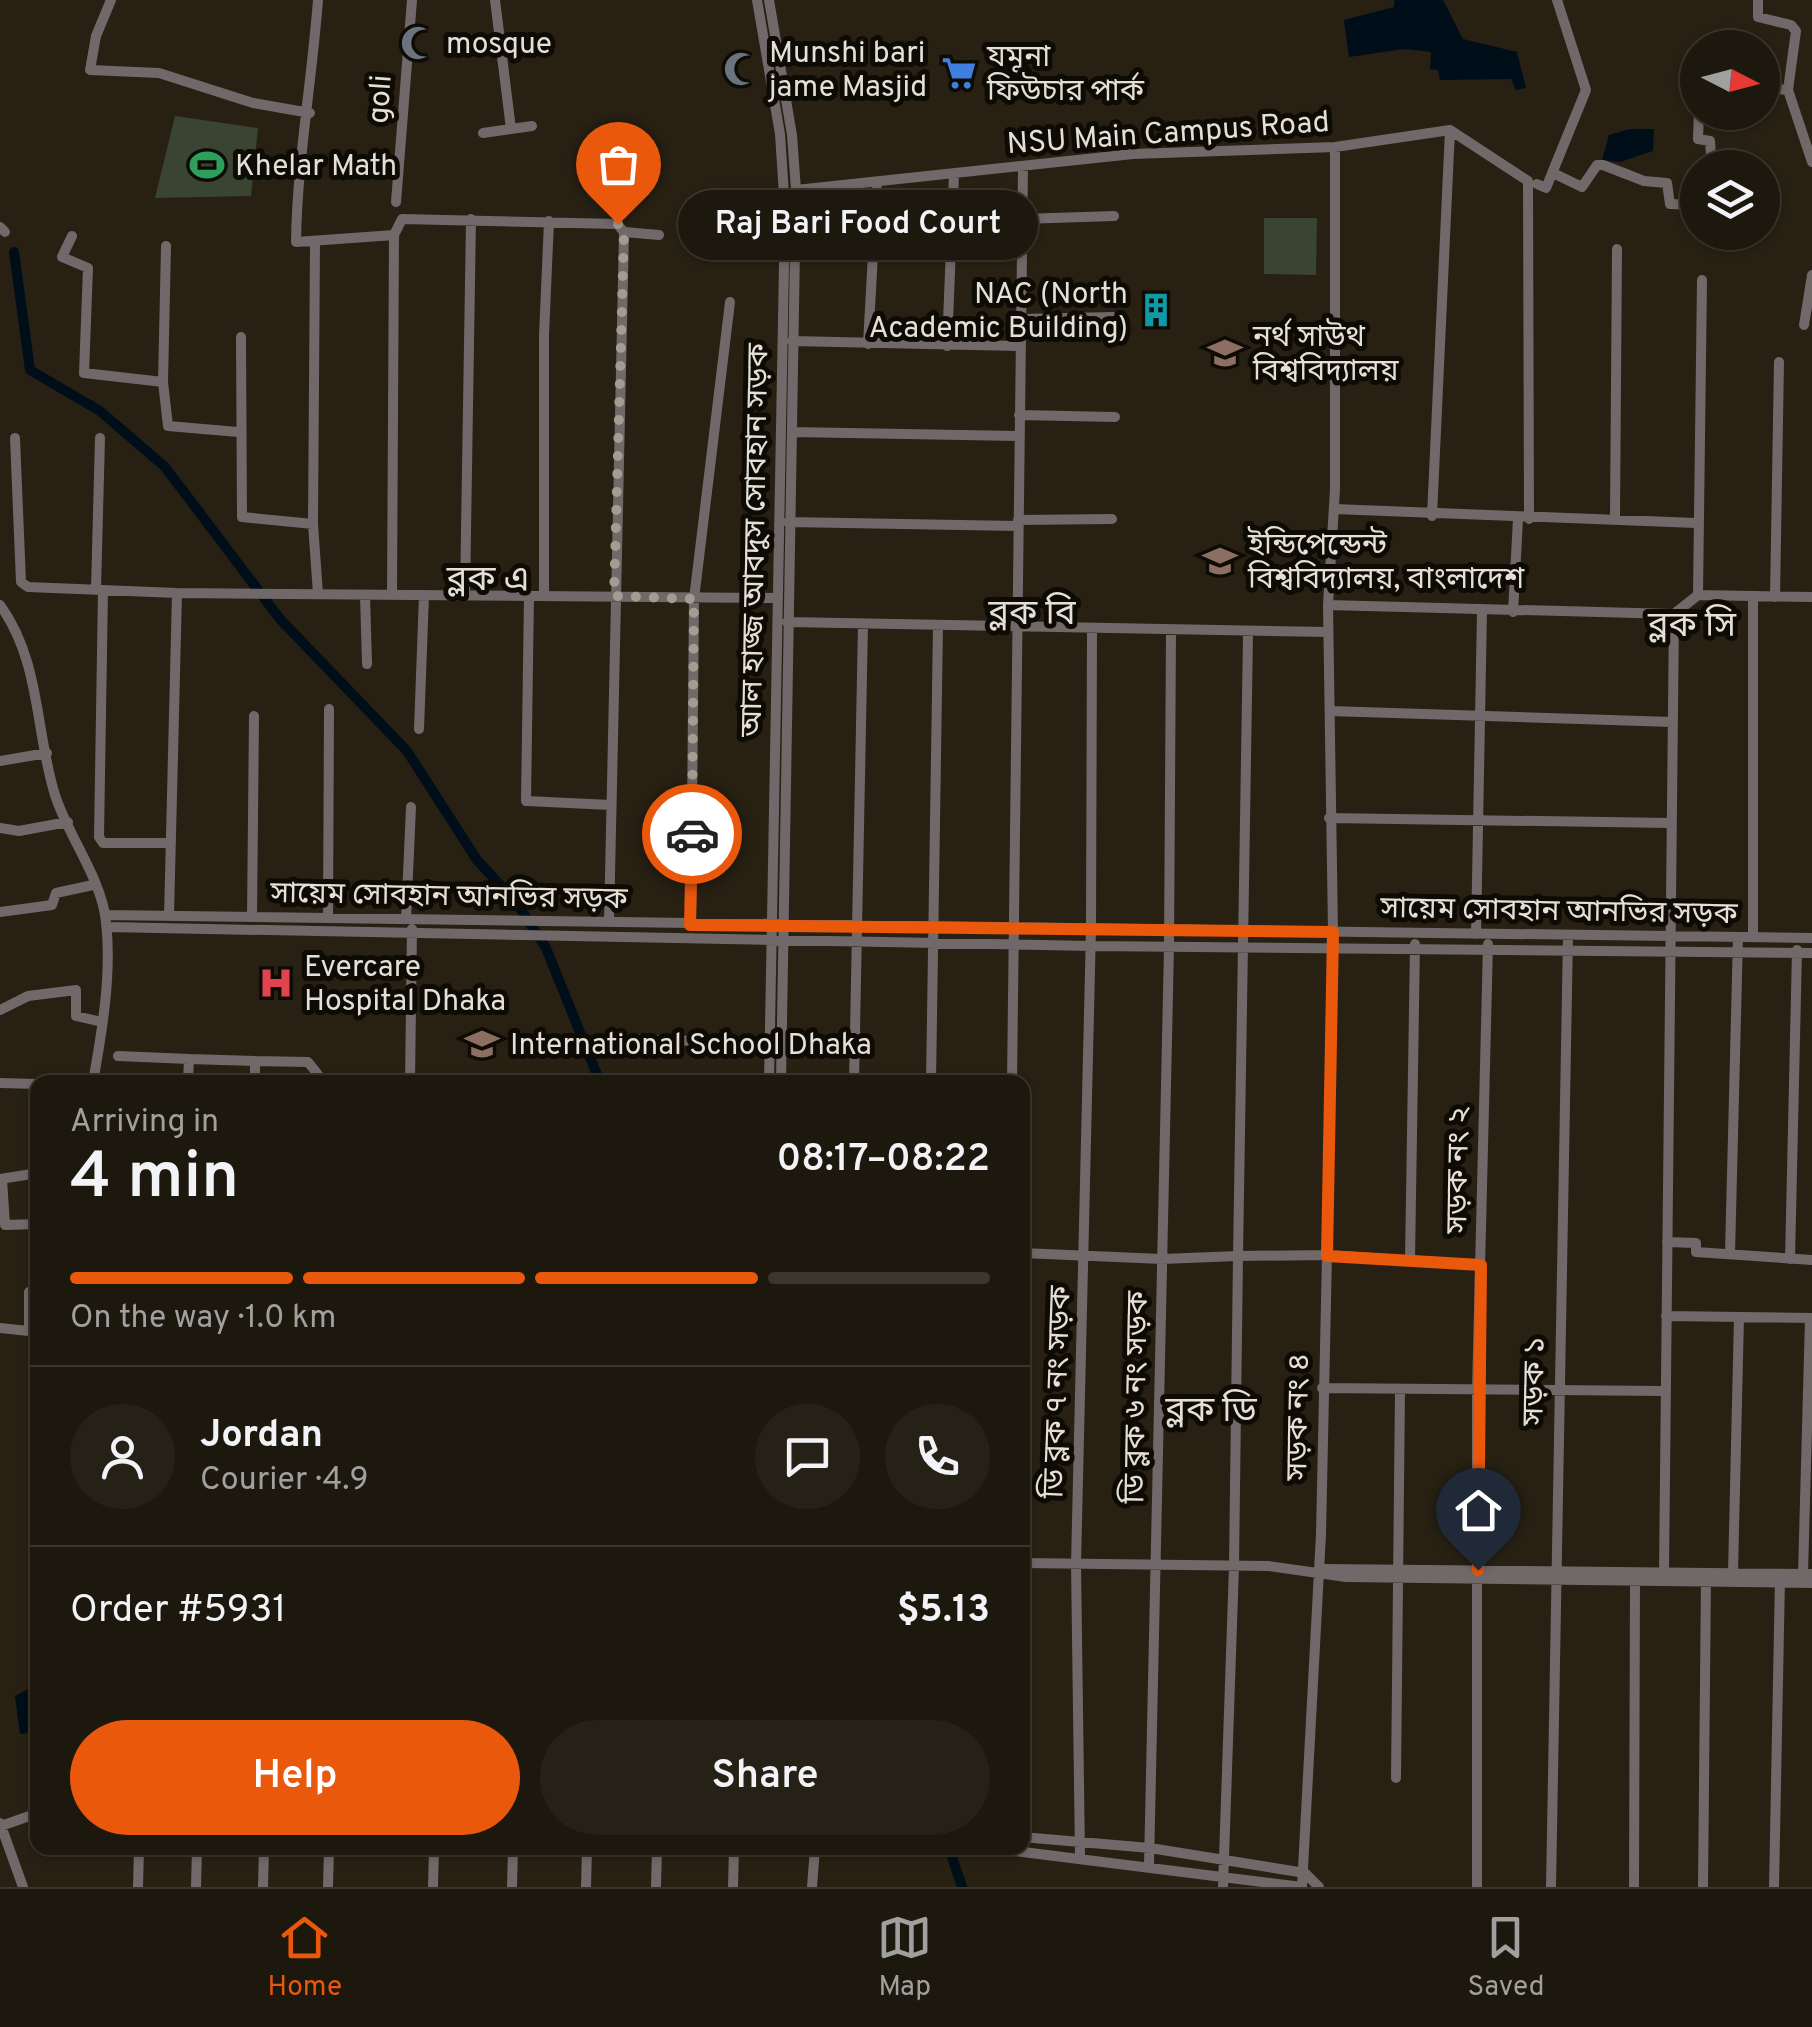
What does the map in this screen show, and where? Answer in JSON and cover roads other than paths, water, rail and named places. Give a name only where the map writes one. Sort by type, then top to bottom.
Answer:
[{"type":"street","points":[[111,0],[96,36],[90,70],[159,73],[253,103],[310,113]]},
{"type":"street","points":[[318,0],[310,113],[296,202],[296,242],[394,235]]},
{"type":"street","name":"goli","points":[[396,202],[412,0]]},
{"type":"street","points":[[494,0],[510,129]]},
{"type":"street","name":"আল হাজ্জ আবদুস সোবহান সড়ক","points":[[757,0],[780,134],[785,210],[778,598],[780,924]]},
{"type":"street","points":[[769,0],[796,190],[780,924],[769,1075]]},
{"type":"street","points":[[1432,516],[1450,130],[1546,188],[1555,174],[1586,90],[1558,0]]},
{"type":"street","points":[[1758,0],[1758,17],[1794,27],[1788,90],[1808,134],[1812,162]]},
{"type":"street","points":[[1780,89],[1788,90]]},
{"type":"street","points":[[483,134],[532,126]]},
{"type":"street","name":"NSU Main Campus Road","points":[[796,190],[1133,154],[1334,147],[1450,130]]},
{"type":"street","points":[[1698,130],[1697,136],[1710,141],[1711,150]]},
{"type":"street","name":"সড়ক নং ৪","points":[[1302,1887],[1318,1570],[1333,948],[1328,605],[1334,509],[1334,147]]},
{"type":"street","points":[[1555,174],[1582,188],[1599,164],[1644,181],[1666,184],[1670,204],[1680,204]]},
{"type":"street","points":[[1012,1075],[1023,166]]},
{"type":"street","points":[[947,346],[954,174]]},
{"type":"street","points":[[868,344],[877,182]]},
{"type":"street","points":[[1514,612],[1524,519],[1533,183]]},
{"type":"street","points":[[1022,219],[1114,216]]},
{"type":"street","points":[[392,595],[394,235],[402,219],[618,224],[624,232],[609,922]]},
{"type":"street","points":[[465,595],[472,220]]},
{"type":"street","points":[[544,596],[543,419],[550,221]]},
{"type":"street","points":[[624,232],[659,235]]},
{"type":"street","points":[[72,236],[62,257],[88,268],[84,373],[163,382]]},
{"type":"street","points":[[316,243],[313,524],[318,594]]},
{"type":"street","points":[[166,246],[163,382],[168,426],[238,432]]},
{"type":"street","points":[[1615,517],[1618,248]]},
{"type":"street","points":[[1804,325],[1812,276]]},
{"type":"street","points":[[1698,595],[1702,280]]},
{"type":"street","points":[[690,925],[694,599],[730,302]]},
{"type":"street","points":[[1020,319],[1112,318]]},
{"type":"street","points":[[241,337],[238,432],[242,517],[313,524]]},
{"type":"street","points":[[792,341],[1020,346]]},
{"type":"street","points":[[1775,597],[1779,362]]},
{"type":"street","points":[[1019,415],[1115,416]]},
{"type":"street","points":[[792,432],[1018,436]]},
{"type":"street","points":[[15,438],[21,582],[35,586],[232,594],[778,598]]},
{"type":"street","points":[[100,438],[99,838],[102,843],[171,842]]},
{"type":"street","points":[[0,509],[16,509]]},
{"type":"street","points":[[1334,509],[1524,519],[1615,517],[1696,524]]},
{"type":"street","points":[[788,522],[1018,523],[1112,519]]},
{"type":"street","points":[[169,916],[177,593]]},
{"type":"street","points":[[365,594],[367,664]]},
{"type":"street","points":[[419,730],[424,595]]},
{"type":"street","points":[[1328,605],[1674,614],[1698,595],[1812,597]]},
{"type":"street","points":[[529,596],[526,800],[611,805]]},
{"type":"street","points":[[1753,597],[1753,937]]},
{"type":"street","points":[[0,605],[28,661],[55,796],[106,921],[102,1022],[95,1075]]},
{"type":"street","points":[[1476,934],[1482,611]]},
{"type":"street","points":[[1664,1572],[1674,614]]},
{"type":"street","points":[[786,622],[1248,634],[1328,632]]},
{"type":"street","points":[[854,1075],[860,941],[862,624]]},
{"type":"street","points":[[931,1075],[938,626]]},
{"type":"street","name":"ডি ব্লক ৭ নং সড়ক","points":[[1080,1857],[1076,1564],[1092,928],[1092,630]]},
{"type":"street","name":"ডি ব্লক ৬ নং সড়ক","points":[[1149,1865],[1169,947],[1170,632]]},
{"type":"street","points":[[1223,1882],[1234,1566],[1248,634]]},
{"type":"street","points":[[328,918],[329,710]]},
{"type":"street","points":[[1330,712],[1673,722]]},
{"type":"street","points":[[252,917],[254,716]]},
{"type":"street","points":[[0,761],[47,753]]},
{"type":"street","points":[[410,1075],[411,807]]},
{"type":"street","points":[[1330,818],[1671,823]]},
{"type":"street","points":[[0,828],[19,830],[68,822]]},
{"type":"street","points":[[0,912],[52,906],[56,893],[93,885]]},
{"type":"street","name":"সায়েম সোবহান আনভির সড়ক","points":[[106,921],[169,916],[499,918],[690,925],[1812,938]]},
{"type":"street","name":"সায়েম সোবহান আনভির সড়ক","points":[[106,921],[413,934],[1812,954]]},
{"type":"street","points":[[1410,1260],[1416,933]]},
{"type":"street","name":"সড়ক নং ২","points":[[1476,1887],[1477,1390],[1490,934]]},
{"type":"street","name":"সড়ক ১","points":[[1550,1887],[1558,1575],[1556,1390],[1568,935]]},
{"type":"street","points":[[1730,1254],[1738,937]]},
{"type":"street","points":[[1790,1259],[1798,938]]},
{"type":"street","points":[[778,939],[781,1075]]},
{"type":"street","points":[[0,1010],[28,996],[76,990],[76,1016],[102,1022]]},
{"type":"street","points":[[624,1039],[770,1043]]},
{"type":"street","points":[[118,1056],[308,1062],[318,1075]]},
{"type":"street","points":[[188,1075],[189,1058]]},
{"type":"street","points":[[255,1061],[255,1075]]},
{"type":"street","points":[[0,1083],[30,1084]]},
{"type":"street","points":[[30,1174],[1,1179],[5,1224],[30,1224]]},
{"type":"street","points":[[1666,1242],[1696,1243],[1696,1252],[1812,1260]]},
{"type":"street","points":[[1030,1253],[1162,1258],[1327,1256],[1481,1265]]},
{"type":"street","points":[[29,1292],[30,1302]]},
{"type":"street","points":[[1030,1563],[1398,1573],[1809,1577],[1811,1318],[1666,1316]]},
{"type":"street","points":[[1733,1573],[1738,1317]]},
{"type":"street","points":[[0,1328],[30,1331]]},
{"type":"street","points":[[1322,1388],[1664,1391]]},
{"type":"street","points":[[1396,1778],[1400,1388]]},
{"type":"street","points":[[1635,1576],[1664,1572],[1780,1578]]},
{"type":"street","points":[[1634,1887],[1635,1576]]},
{"type":"street","points":[[1703,1887],[1706,1577]]},
{"type":"street","points":[[1774,1887],[1780,1578]]},
{"type":"street","points":[[22,1887],[0,1825],[30,1816]]},
{"type":"street","points":[[1030,1838],[1150,1848],[1305,1873],[1319,1887]]},
{"type":"street","points":[[1030,1851],[1149,1865],[1223,1882],[1302,1887]]},
{"type":"street","points":[[138,1887],[140,1855]]},
{"type":"street","points":[[196,1887],[197,1855]]},
{"type":"street","points":[[263,1887],[264,1855]]},
{"type":"street","points":[[328,1855],[328,1887]]},
{"type":"street","points":[[433,1887],[434,1855]]},
{"type":"street","points":[[512,1887],[513,1855]]},
{"type":"street","points":[[586,1887],[587,1855]]},
{"type":"street","points":[[656,1855],[656,1887]]},
{"type":"street","points":[[732,1887],[734,1855]]},
{"type":"street","points":[[812,1887],[814,1855]]},
{"type":"water","points":[[1394,0],[1443,0],[1463,39],[1517,52],[1526,88],[1516,90],[1511,79],[1440,80],[1438,70],[1430,69],[1431,52],[1404,49],[1349,57],[1344,20],[1394,7]]},
{"type":"water","points":[[1630,129],[1654,129],[1653,151],[1620,162],[1602,160],[1609,135]]},
{"type":"water","points":[[30,1688],[30,1733],[20,1734],[15,1696]]},
{"type":"waterway","points":[[14,252],[30,370],[100,411],[165,467],[280,619],[407,751],[477,860],[516,902],[546,948],[597,1075]]},
{"type":"waterway","points":[[951,1855],[962,1887]]},
{"type":"place","name":"mosque","points":[[418,43]]},
{"type":"place","name":"Munshi bari jame Masjid","points":[[741,69]]},
{"type":"place","name":"যমুনা ফিউচার পার্ক","points":[[959,73]]},
{"type":"place","name":"Khelar Math","points":[[207,165]]},
{"type":"place","name":"Raj Bari Food Court","points":[[618,224]]},
{"type":"place","name":"NAC (North Academic Building)","points":[[1156,310]]},
{"type":"place","name":"নর্থ সাউথ বিশ্ববিদ্যালয়","points":[[1225,353]]},
{"type":"place","name":"ইন্ডিপেন্ডেন্ট বিশ্ববিদ্যালয়, বাংলাদেশ","points":[[1220,561]]},
{"type":"place","name":"Evercare Hospital Dhaka","points":[[276,983]]},
{"type":"place","name":"International School Dhaka","points":[[482,1044]]},
{"type":"district","name":"ব্লক এ","points":[[488,578]]},
{"type":"district","name":"ব্লক বি","points":[[1032,612]]},
{"type":"district","name":"ব্লক সি","points":[[1692,624]]},
{"type":"district","name":"ব্লক ডি","points":[[1211,1409]]}]
